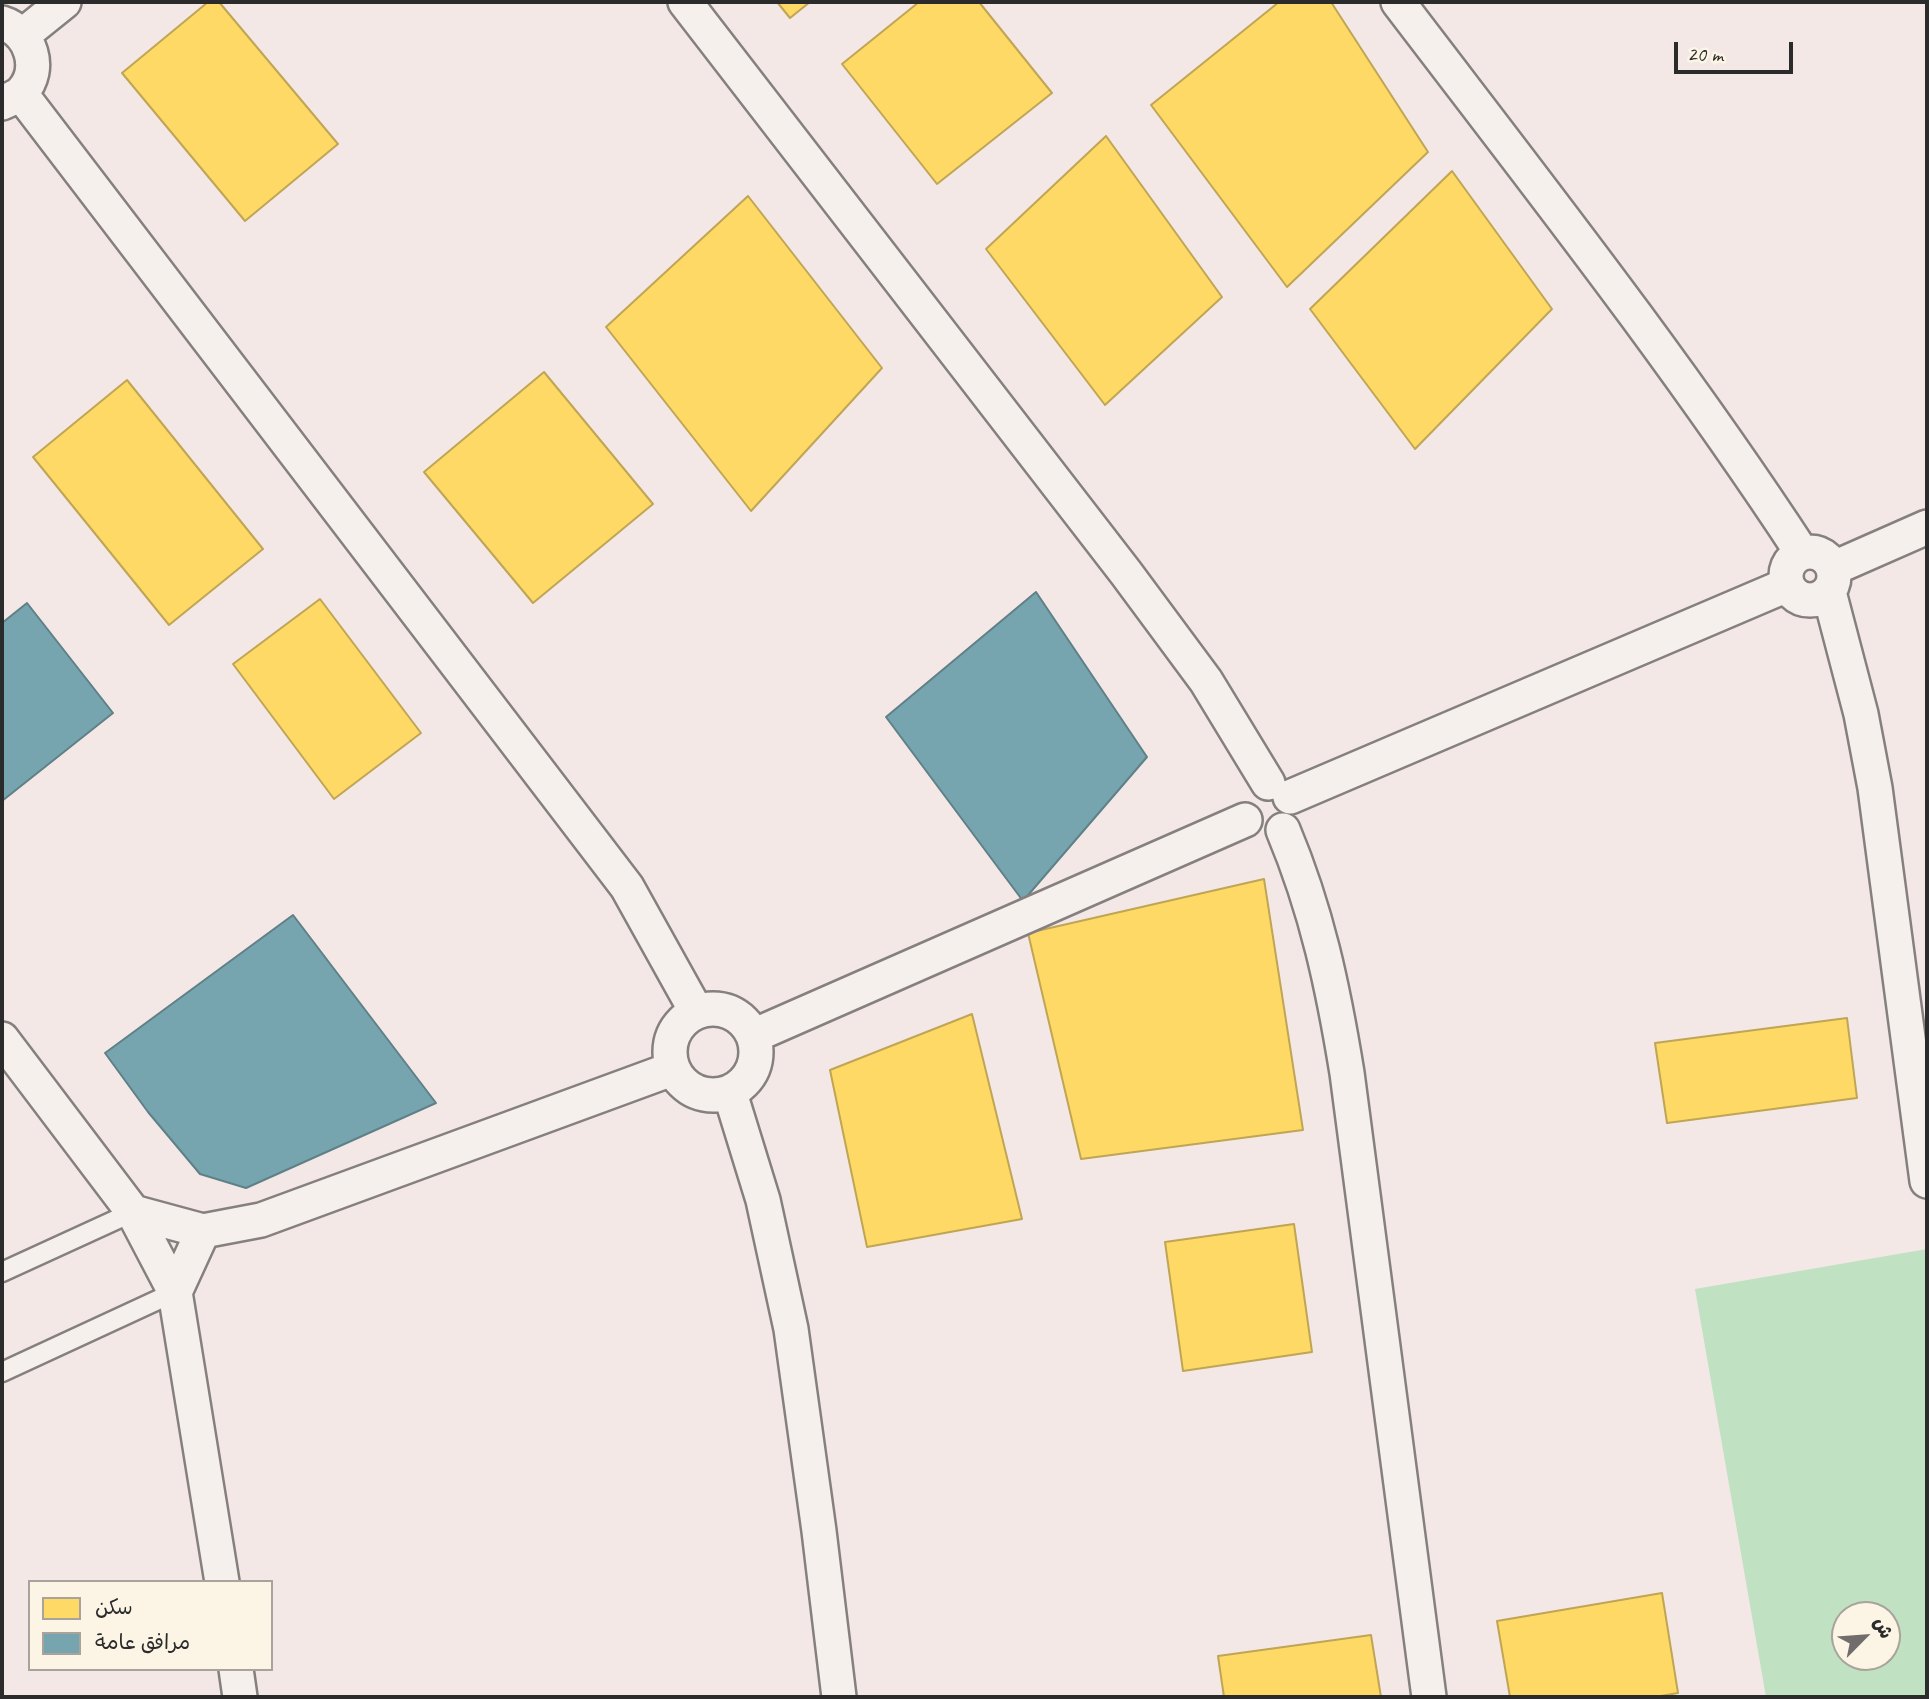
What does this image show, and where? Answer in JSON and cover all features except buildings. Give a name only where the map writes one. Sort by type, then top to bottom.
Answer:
[{"type":"street","points":[[64,2],[12,29],[33,54],[32,76],[11,99],[627,887],[696,1011]]},
{"type":"street","points":[[685,2],[1126,573],[1206,681],[1279,790],[1294,807],[1291,820],[1283,830],[1269,834],[1255,831],[1245,820],[1242,807],[1246,795],[1256,786],[1279,790],[1787,584]]},
{"type":"street","points":[[1398,2],[1590,253],[1754,480],[1802,553]]},
{"type":"street","points":[[1927,527],[1831,580],[1819,600],[1806,601],[1794,596],[1787,584],[1786,572],[1791,560],[1802,553],[1815,552],[1826,558],[1831,580],[1861,714],[1875,788],[1927,1181]]},
{"type":"street","points":[[753,1036],[1245,820]]},
{"type":"street","points":[[1283,830],[1301,873],[1318,926],[1348,1073],[1429,1697]]},
{"type":"street","points":[[719,1009],[740,1017],[753,1036],[757,1058],[748,1079],[730,1093],[707,1096],[687,1087],[672,1069],[670,1046],[678,1025],[696,1011],[719,1009]]},
{"type":"street","points":[[2,1039],[133,1212],[175,1292],[222,1580]]},
{"type":"street","points":[[133,1212],[203,1231],[261,1220],[672,1069]]},
{"type":"street","points":[[730,1093],[762,1200],[791,1329],[839,1697]]},
{"type":"street","points":[[175,1292],[203,1231]]},
{"type":"street","points":[[236,1671],[240,1697]]},
{"type":"lane","points":[[2,1272],[133,1212]]},
{"type":"lane","points":[[2,1372],[175,1292]]},
{"type":"green space","points":[[1927,1249],[1927,1697],[1766,1697],[1695,1289]]}]
